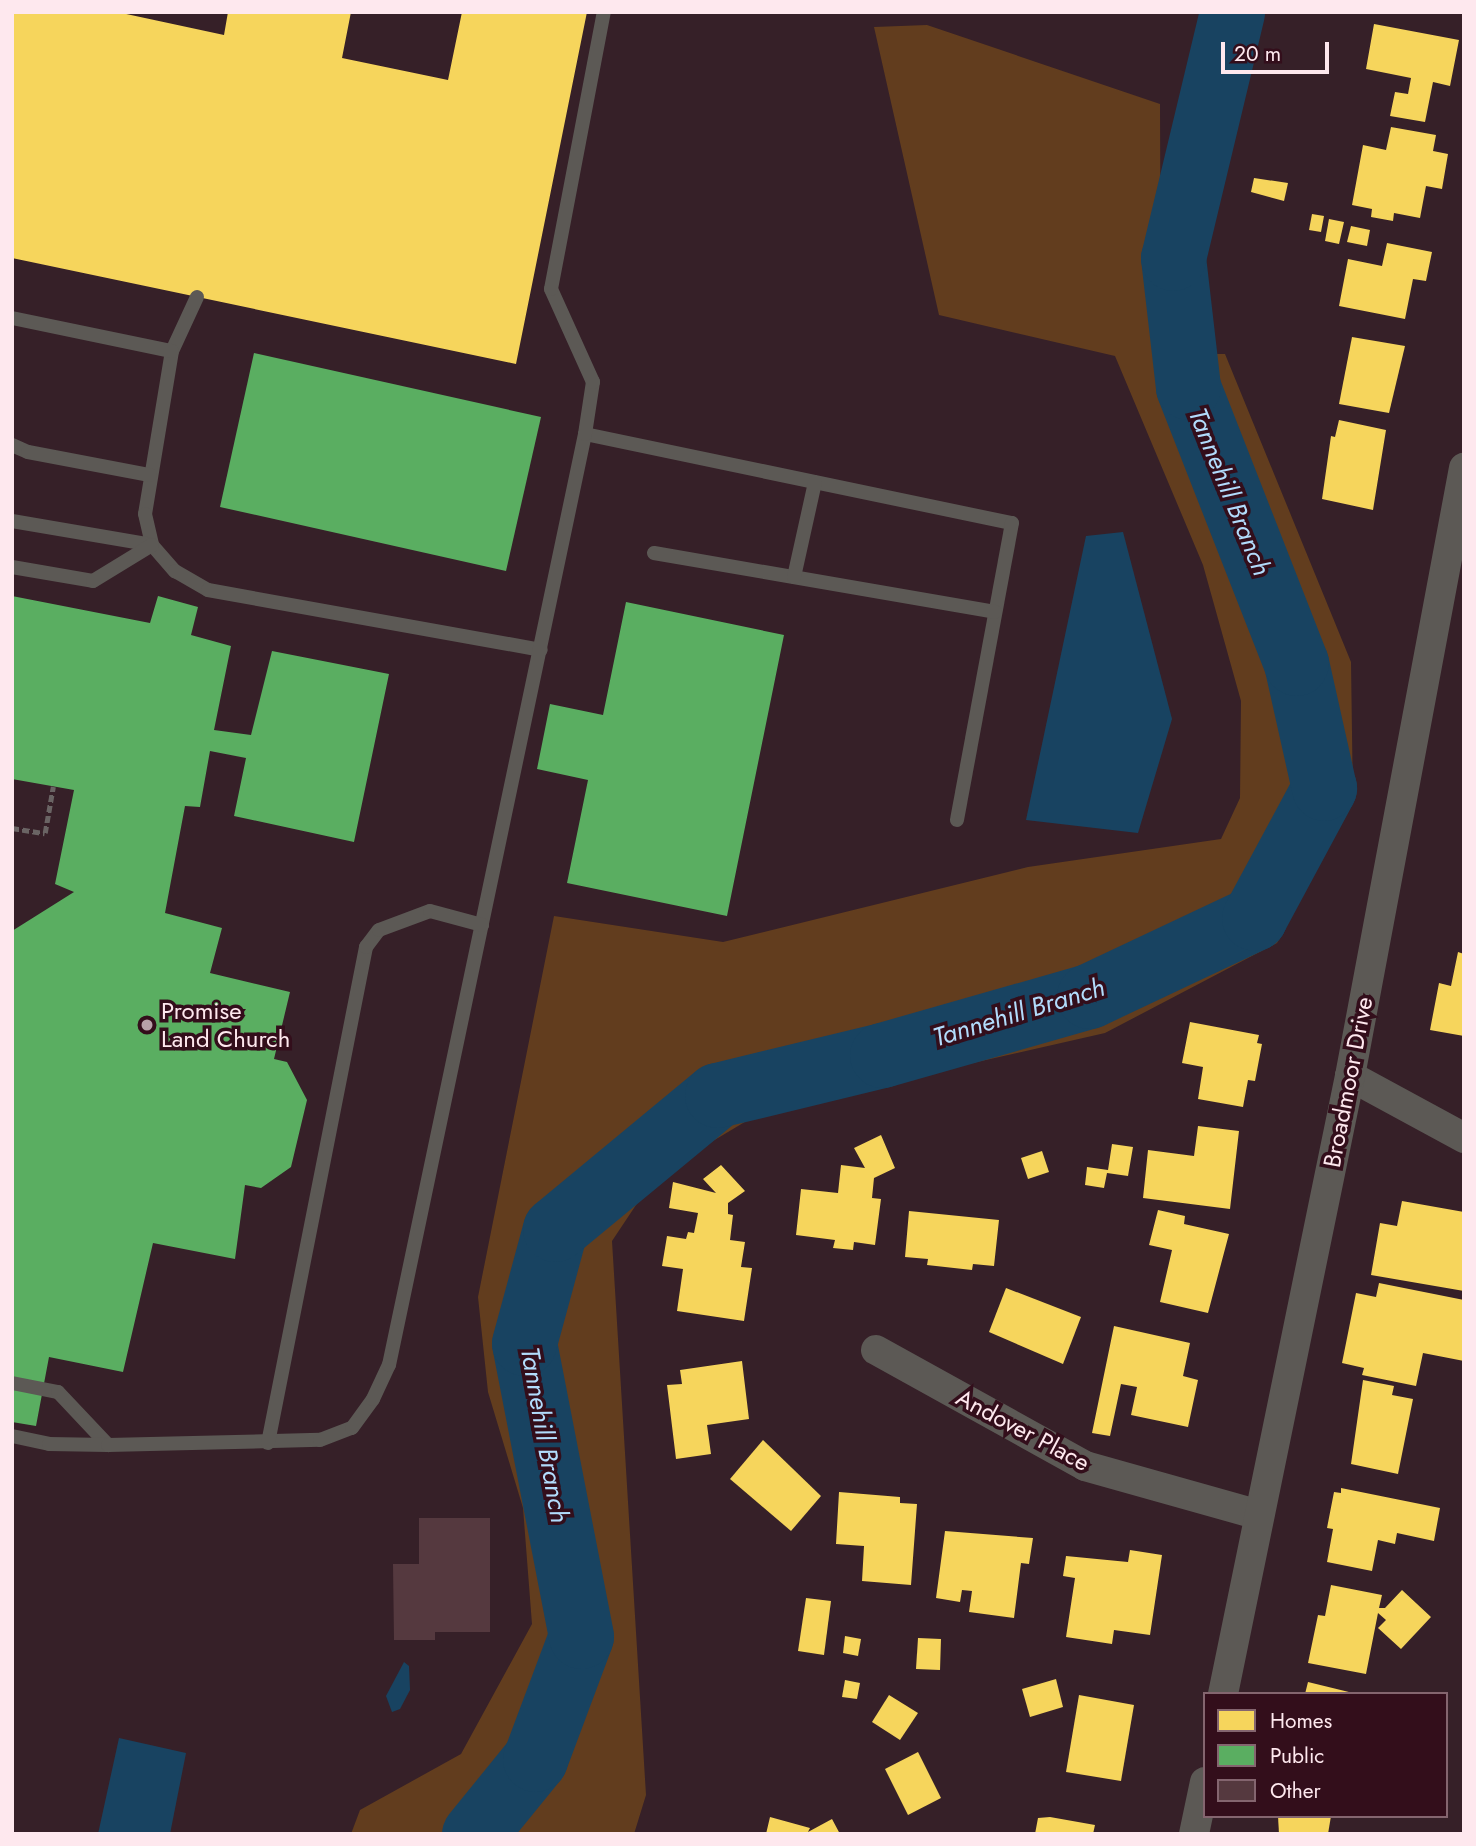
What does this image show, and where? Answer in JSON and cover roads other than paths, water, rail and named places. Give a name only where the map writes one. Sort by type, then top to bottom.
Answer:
[{"type":"street","name":"Broadmoor Drive","points":[[1223,1692],[1350,1076],[1464,468]]},
{"type":"street","points":[[1350,1076],[1464,1138]]},
{"type":"street","name":"Andover Place","points":[[876,1350],[1085,1466],[1259,1514]]},
{"type":"street","points":[[1194,1834],[1203,1791]]},
{"type":"lane","points":[[12,1436],[49,1444],[108,1445],[320,1440],[352,1428],[373,1399],[389,1366],[585,433],[593,382],[551,289],[604,12]]},
{"type":"lane","points":[[197,297],[172,351],[145,514],[152,545],[175,571],[208,590],[541,650]]},
{"type":"lane","points":[[12,318],[172,351]]},
{"type":"lane","points":[[585,433],[1012,523],[957,820]]},
{"type":"lane","points":[[12,444],[28,452],[150,475]]},
{"type":"lane","points":[[794,577],[816,482]]},
{"type":"lane","points":[[12,522],[152,545]]},
{"type":"lane","points":[[12,567],[93,581],[152,545]]},
{"type":"lane","points":[[654,553],[995,612]]},
{"type":"lane","points":[[268,1443],[366,947],[379,930],[430,911],[482,925]]},
{"type":"lane","points":[[12,1383],[58,1392],[108,1445]]},
{"type":"water","points":[[1123,532],[1172,719],[1138,833],[1026,820],[1086,536]]},
{"type":"water","points":[[404,1662],[409,1666],[410,1690],[400,1709],[392,1712],[386,1696]]},
{"type":"water","points":[[119,1738],[186,1753],[170,1834],[98,1834]]},
{"type":"waterway","name":"Tannehill Branch","points":[[474,1834],[535,1759],[581,1636],[524,1343],[555,1229],[717,1095],[882,1055],[1089,996],[1254,918],[1324,788],[1296,663],[1188,387],[1173,258],[1232,12]]},
{"type":"place","name":"Promise Land Church","points":[[147,1025]]}]
